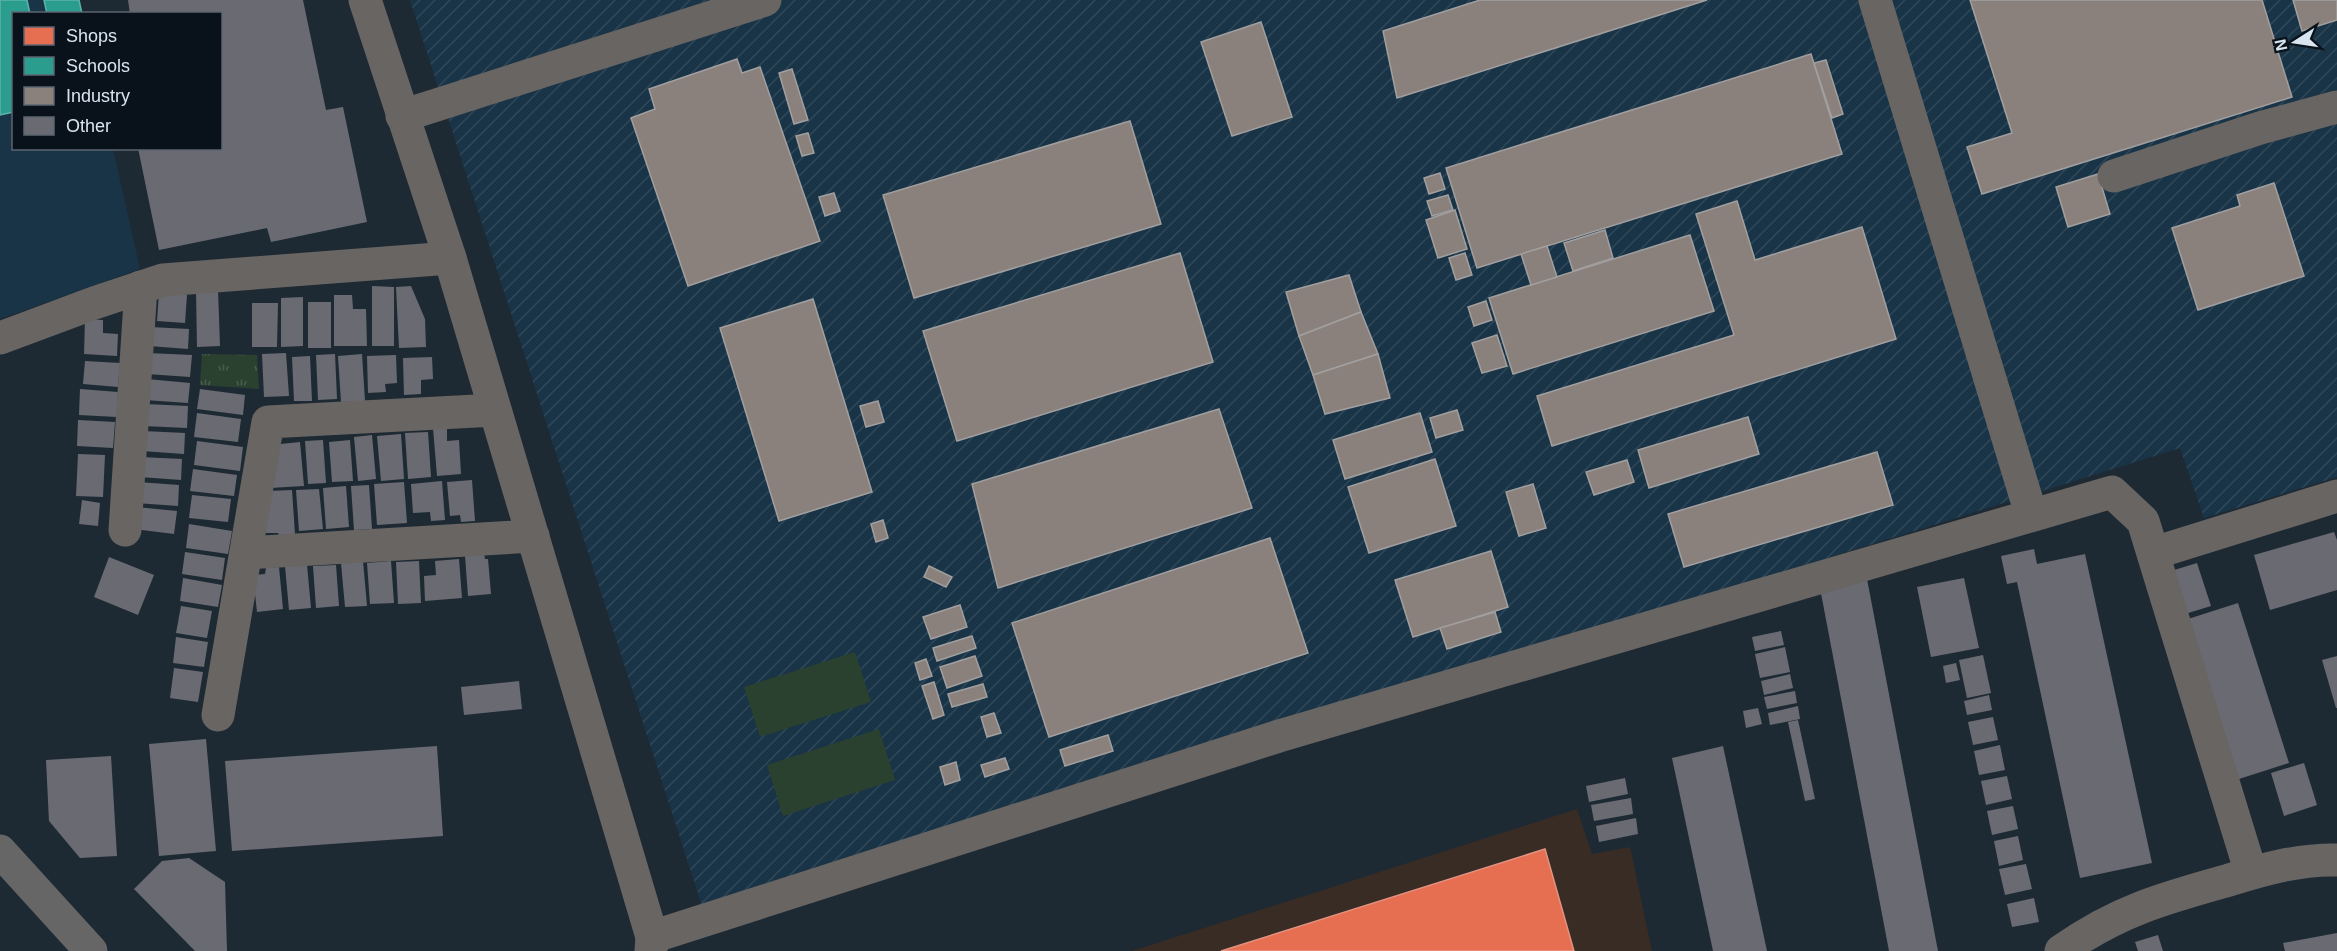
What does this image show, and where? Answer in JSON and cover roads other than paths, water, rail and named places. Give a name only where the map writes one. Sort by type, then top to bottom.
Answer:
[{"type":"main road","points":[[0,851],[91,951]]},
{"type":"street","points":[[365,0],[450,258],[651,944],[1279,736],[2112,492],[2143,521],[2251,873]]},
{"type":"street","points":[[402,116],[765,0]]},
{"type":"street","points":[[1875,0],[2031,514]]},
{"type":"street","points":[[2114,176],[2260,128],[2337,106]]},
{"type":"street","points":[[0,338],[163,280],[450,258]]},
{"type":"street","points":[[125,530],[141,287]]},
{"type":"street","points":[[218,716],[268,422],[495,410]]},
{"type":"street","points":[[2154,553],[2337,496]]},
{"type":"street","points":[[246,553],[533,536]]},
{"type":"street","points":[[2061,951],[2085,934],[2118,916],[2155,901],[2285,864],[2337,860]]}]
